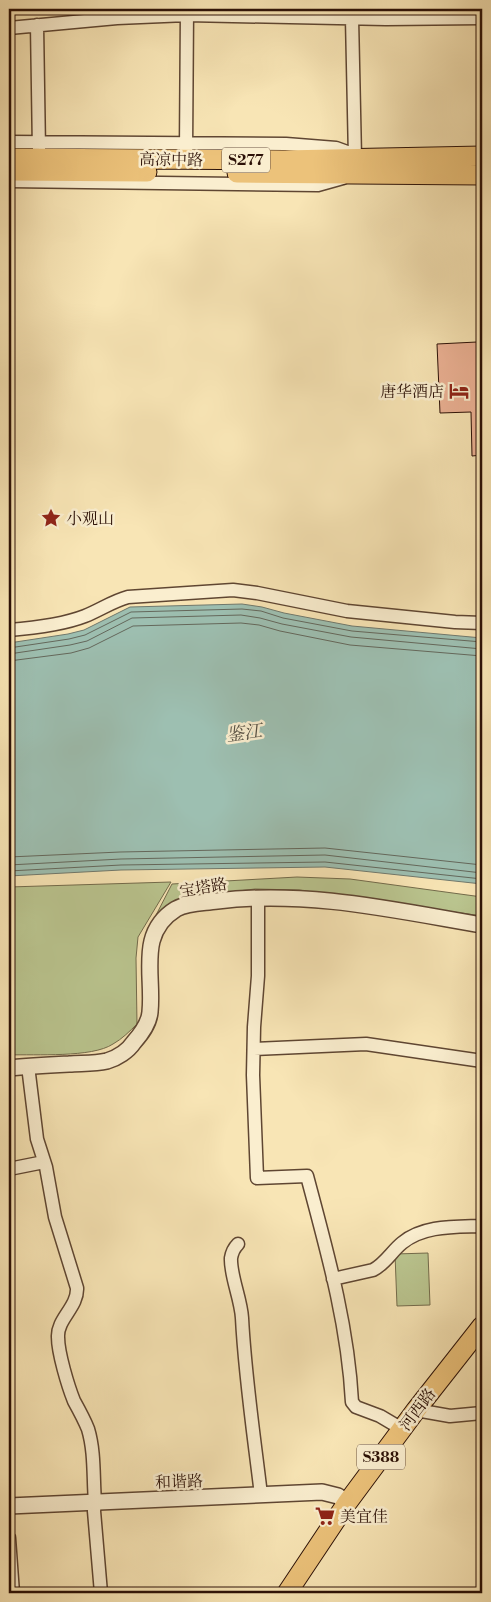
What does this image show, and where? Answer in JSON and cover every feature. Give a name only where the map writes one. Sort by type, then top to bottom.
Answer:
[{"type":"main road","points":[[437,157],[482,147]]},
{"type":"main road","name":"高凉中路","points":[[9,158],[39,150],[186,152],[482,175]]},
{"type":"main road","name":"高凉中路","points":[[9,171],[154,178],[239,178],[437,157],[482,156]]},
{"type":"main road","name":"河西路","points":[[287,1593],[347,1503],[416,1410],[482,1326]]},
{"type":"street","points":[[186,152],[187,11]]},
{"type":"street","points":[[9,28],[187,11],[352,18],[482,18]]},
{"type":"street","points":[[352,18],[354,166]]},
{"type":"street","points":[[9,142],[39,150],[36,25]]},
{"type":"street","points":[[9,181],[154,178]]},
{"type":"street","points":[[9,630],[34,628],[77,619],[128,597],[228,590],[257,592],[347,611],[482,623]]},
{"type":"street","points":[[258,897],[259,958],[254,1049],[256,1178],[307,1176],[320,1222],[346,1336],[352,1402],[356,1407],[380,1416],[402,1429]]},
{"type":"street","name":"宝塔路","points":[[9,1068],[92,1063],[119,1056],[132,1046],[143,1031],[150,1014],[149,956],[153,932],[176,909],[188,904],[258,897],[312,899],[365,904],[482,925]]},
{"type":"street","points":[[254,1049],[366,1044],[482,1061]]},
{"type":"street","points":[[28,1066],[37,1139],[44,1162],[55,1217],[78,1288],[74,1304],[63,1321],[58,1336],[59,1348],[71,1393],[88,1430],[91,1444],[101,1593]]},
{"type":"street","points":[[9,1169],[44,1162]]},
{"type":"street","points":[[333,1279],[367,1272],[379,1267],[402,1243],[426,1230],[482,1226]]},
{"type":"street","points":[[238,1244],[233,1251],[232,1263],[242,1316],[246,1373],[261,1496]]},
{"type":"street","points":[[416,1410],[450,1416],[482,1413]]},
{"type":"street","name":"和谐路","points":[[9,1506],[322,1492],[338,1496],[347,1503]]},
{"type":"street","points":[[9,1538],[13,1593]]},
{"type":"green space","points":[[297,877],[350,879],[482,897],[482,916],[299,890],[255,889],[180,898],[153,921],[172,884]]},
{"type":"green space","points":[[171,882],[138,937],[136,958],[137,1024],[116,1042],[92,1051],[63,1054],[9,1055],[9,887]]},
{"type":"green space","points":[[428,1253],[430,1305],[397,1306],[395,1254]]},
{"type":"water","name":"鉴江","points":[[242,604],[352,626],[482,638],[482,884],[325,867],[121,870],[9,876],[9,643],[84,630],[130,607]]},
{"type":"building","points":[[477,342],[480,410],[482,410],[482,455],[472,456],[471,412],[440,413],[437,344]]},
{"type":"place","name":"唐华酒店","points":[[459,391]]},
{"type":"place","name":"小观山","points":[[51,518]]},
{"type":"place","name":"美宜佳","points":[[325,1516]]}]
